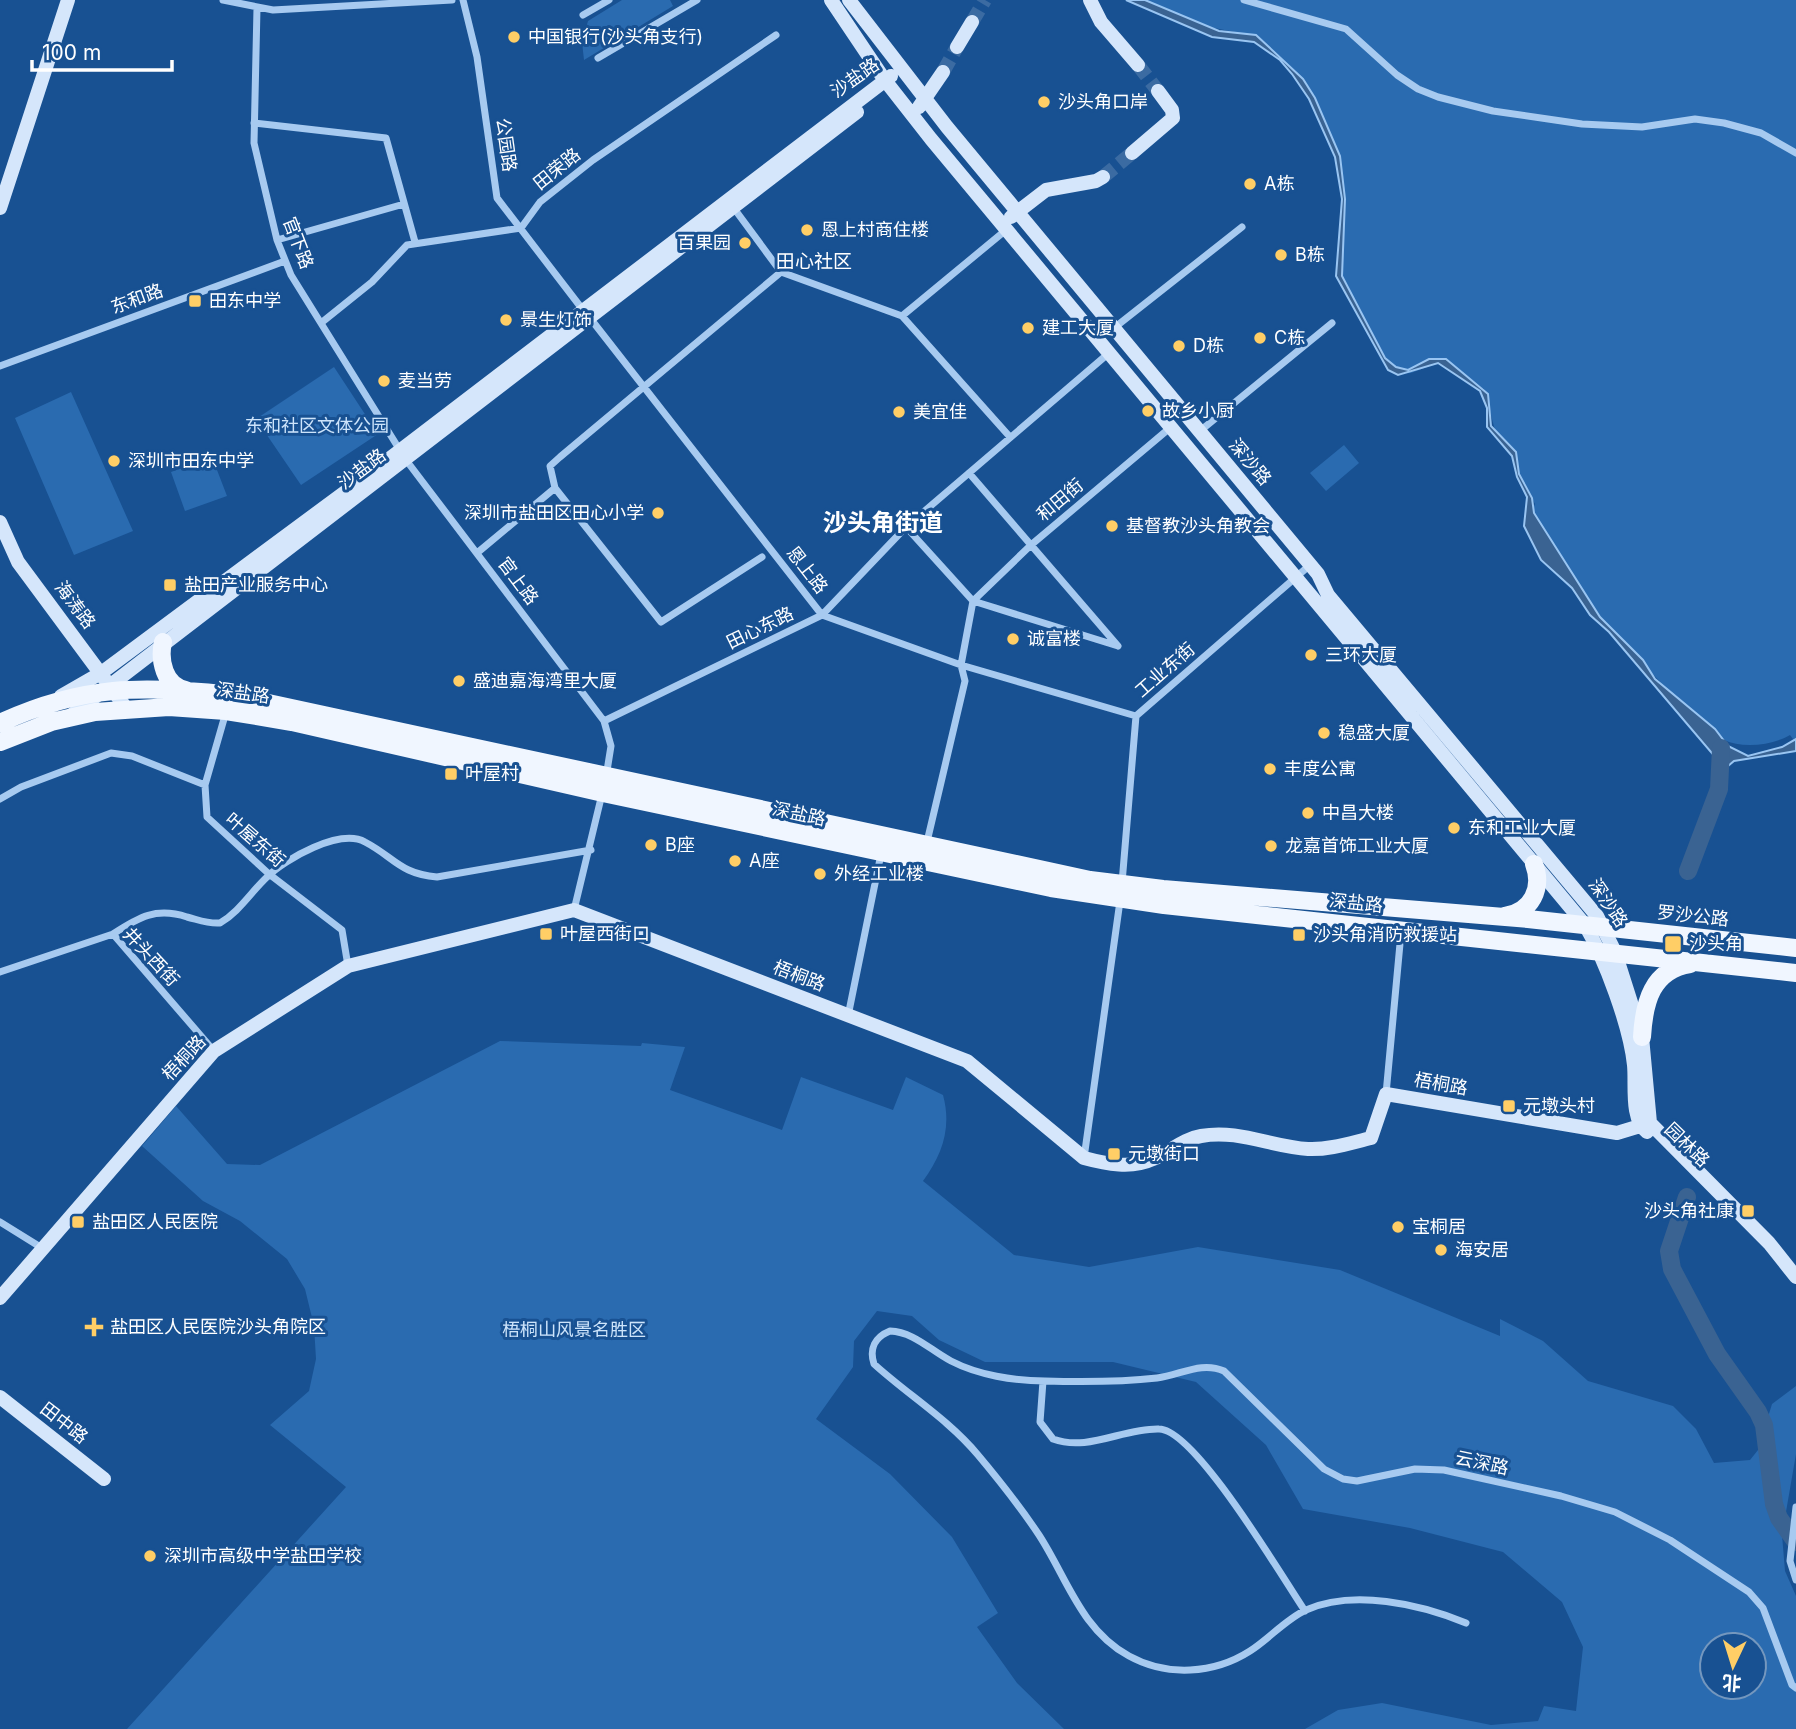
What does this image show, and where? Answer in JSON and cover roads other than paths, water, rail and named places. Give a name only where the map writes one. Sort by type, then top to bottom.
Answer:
[{"type":"main road","points":[[0,208],[68,0]]},
{"type":"main road","name":"深沙路","points":[[831,0],[886,83],[908,111],[1607,951]]},
{"type":"main road","name":"深沙路","points":[[849,0],[925,101],[1311,565],[1328,595],[1605,928],[1607,951]]},
{"type":"main road","points":[[1090,0],[1101,22],[1138,65]]},
{"type":"main road","points":[[957,47],[972,22]]},
{"type":"main road","name":"沙盐路","points":[[586,314],[733,207],[901,70]]},
{"type":"main road","points":[[908,111],[925,101],[943,72]]},
{"type":"main road","name":"沙盐路","points":[[106,685],[886,83]]},
{"type":"main road","points":[[1132,153],[1173,118],[1172,110],[1158,91]]},
{"type":"main road","points":[[1007,230],[1008,220],[1046,190],[1096,181],[1103,177]]},
{"type":"main road","name":"沙盐路","points":[[69,717],[106,685],[403,456]]},
{"type":"main road","name":"海涛路","points":[[0,523],[4,548],[126,708]]},
{"type":"main road","points":[[163,642],[161,660],[167,676],[181,689],[193,691]]},
{"type":"main road","name":"深盐路","points":[[0,723],[54,699],[106,685],[193,691],[288,705],[604,785]]},
{"type":"main road","name":"深盐路","points":[[0,742],[69,717],[126,708],[169,707],[226,711],[604,785],[883,846],[1121,892],[1402,929],[1607,951]]},
{"type":"main road","name":"深盐路","points":[[883,846],[926,846],[1121,892],[1586,925]]},
{"type":"main road","points":[[1499,917],[1521,911],[1535,896],[1538,882],[1534,864]]},
{"type":"main road","name":"梧桐路","points":[[0,1298],[214,1051],[348,966],[574,909],[967,1061],[1084,1158]]},
{"type":"main road","name":"罗沙公路","points":[[1586,925],[1796,948]]},
{"type":"main road","points":[[1607,951],[1796,972]]},
{"type":"main road","name":"园林路","points":[[1607,951],[1642,1037],[1646,1125]]},
{"type":"main road","name":"园林路","points":[[1607,951],[1632,1052],[1646,1125],[1769,1243],[1779,1259],[1796,1277]]},
{"type":"main road","points":[[1642,1037],[1644,1008],[1657,981],[1675,967],[1703,962]]},
{"type":"main road","points":[[1084,1158],[1102,1163],[1139,1164],[1153,1160],[1186,1140],[1221,1134],[1293,1147],[1327,1149],[1371,1138],[1386,1094]]},
{"type":"main road","name":"梧桐路","points":[[1386,1094],[1617,1133],[1646,1125]]},
{"type":"main road","points":[[1779,1259],[1796,1257]]},
{"type":"main road","name":"田中路","points":[[0,1397],[104,1479]]},
{"type":"street","points":[[223,0],[257,8],[452,0]]},
{"type":"street","name":"公园路","points":[[463,0],[477,57],[497,198],[586,314]]},
{"type":"street","points":[[583,15],[609,0]]},
{"type":"street","points":[[598,58],[696,0]]},
{"type":"street","points":[[1244,0],[1346,29],[1397,75],[1418,89],[1438,97],[1493,111],[1602,126],[1642,127],[1695,119],[1724,123],[1761,133],[1796,153]]},
{"type":"street","name":"官下路","points":[[257,8],[254,122],[257,164],[277,240],[285,261],[321,323],[403,456]]},
{"type":"street","name":"田荣路","points":[[521,228],[540,202],[593,160],[776,35]]},
{"type":"street","points":[[254,122],[386,138],[415,242]]},
{"type":"street","points":[[277,240],[404,204]]},
{"type":"street","points":[[733,207],[781,272],[902,316],[1010,438]]},
{"type":"street","points":[[1114,328],[1242,227]]},
{"type":"street","points":[[321,323],[372,282],[398,251],[415,242],[521,228]]},
{"type":"street","points":[[902,316],[1007,230]]},
{"type":"street","name":"东和路","points":[[0,366],[285,261]]},
{"type":"street","points":[[762,557],[661,622],[555,488],[550,466],[781,272]]},
{"type":"street","name":"恩上路","points":[[586,314],[822,615],[961,665],[1136,716]]},
{"type":"street","points":[[1200,432],[1332,323]]},
{"type":"street","name":"田心东路","points":[[604,721],[822,615],[906,527],[1109,353]]},
{"type":"street","name":"和田街","points":[[973,601],[1031,545],[1171,427]]},
{"type":"street","name":"官上路","points":[[403,456],[604,721]]},
{"type":"street","points":[[906,527],[973,601],[1118,646],[969,473]]},
{"type":"street","points":[[477,553],[555,488]]},
{"type":"street","name":"工业东街","points":[[1084,1158],[1121,892],[1136,716],[1311,565]]},
{"type":"street","points":[[926,846],[965,681],[961,665],[973,601]]},
{"type":"street","name":"叶屋东街","points":[[226,711],[205,785],[204,807],[212,825],[269,874],[342,930],[348,966]]},
{"type":"street","points":[[574,909],[591,850],[611,746],[604,721]]},
{"type":"street","points":[[0,799],[20,787],[111,752],[132,756],[205,785]]},
{"type":"street","points":[[113,934],[144,914],[158,911],[172,912],[210,924],[220,923],[269,874],[323,843],[338,838],[365,841],[398,867],[417,875],[437,877],[591,850]]},
{"type":"street","points":[[848,1016],[883,846]]},
{"type":"street","points":[[1386,1094],[1402,929]]},
{"type":"street","name":"井头西街","points":[[2,971],[113,934],[214,1051]]},
{"type":"street","points":[[0,960],[2,971]]},
{"type":"street","points":[[0,1222],[42,1248]]},
{"type":"street","name":"云深路","points":[[1305,1611],[1249,1652],[1222,1664],[1199,1670],[1176,1671],[1130,1657],[1092,1628],[1039,1535],[978,1455],[958,1433],[874,1364],[871,1355],[881,1334],[900,1331],[951,1361],[979,1373],[1043,1381],[1157,1378],[1202,1366],[1224,1371],[1324,1469],[1343,1479],[1357,1481],[1415,1469],[1444,1471],[1561,1496],[1615,1512],[1670,1540],[1749,1592],[1763,1608],[1792,1685],[1796,1688]]},
{"type":"street","points":[[1043,1381],[1040,1422],[1053,1439],[1079,1444],[1162,1429],[1184,1440],[1214,1477],[1305,1611],[1345,1599],[1361,1598],[1466,1623]]},
{"type":"street","points":[[1796,1507],[1790,1561],[1796,1580]]},
{"type":"waterway","points":[[1688,871],[1719,789],[1721,748]]},
{"type":"waterway","points":[[1687,1197],[1669,1251],[1672,1269],[1717,1354],[1758,1412],[1764,1425],[1774,1504],[1779,1518],[1796,1542]]},
{"type":"tunnel","points":[[972,22],[985,0]]},
{"type":"tunnel","points":[[943,72],[957,47]]},
{"type":"tunnel","points":[[1138,65],[1158,91]]},
{"type":"tunnel","points":[[1103,177],[1132,153]]},
{"type":"place","name":"中国银行(沙头角支行)","points":[[514,37]]},
{"type":"place","name":"沙头角口岸","points":[[1044,102]]},
{"type":"place","name":"A栋","points":[[1250,184]]},
{"type":"place","name":"恩上村商住楼","points":[[807,230]]},
{"type":"place","name":"百果园","points":[[745,243]]},
{"type":"place","name":"B栋","points":[[1281,255]]},
{"type":"place","name":"田东中学","points":[[195,301]]},
{"type":"place","name":"景生灯饰","points":[[506,320]]},
{"type":"place","name":"建工大厦","points":[[1028,328]]},
{"type":"place","name":"C栋","points":[[1260,338]]},
{"type":"place","name":"D栋","points":[[1179,346]]},
{"type":"place","name":"麦当劳","points":[[384,381]]},
{"type":"place","name":"故乡小厨","points":[[1148,411]]},
{"type":"place","name":"美宜佳","points":[[899,412]]},
{"type":"place","name":"深圳市田东中学","points":[[114,461]]},
{"type":"place","name":"深圳市盐田区田心小学","points":[[658,513]]},
{"type":"place","name":"基督教沙头角教会","points":[[1112,526]]},
{"type":"place","name":"盐田产业服务中心","points":[[170,585]]},
{"type":"place","name":"诚富楼","points":[[1013,639]]},
{"type":"place","name":"三环大厦","points":[[1311,655]]},
{"type":"place","name":"盛迪嘉海湾里大厦","points":[[459,681]]},
{"type":"place","name":"稳盛大厦","points":[[1324,733]]},
{"type":"place","name":"丰度公寓","points":[[1270,769]]},
{"type":"place","name":"叶屋村","points":[[451,774]]},
{"type":"place","name":"中昌大楼","points":[[1308,813]]},
{"type":"place","name":"东和工业大厦","points":[[1454,828]]},
{"type":"place","name":"B座","points":[[651,845]]},
{"type":"place","name":"龙嘉首饰工业大厦","points":[[1271,846]]},
{"type":"place","name":"A座","points":[[735,861]]},
{"type":"place","name":"外经工业楼","points":[[820,874]]},
{"type":"place","name":"叶屋西街口","points":[[546,934]]},
{"type":"place","name":"沙头角消防救援站","points":[[1299,935]]},
{"type":"place","name":"沙头角","points":[[1673,944]]},
{"type":"place","name":"元墩头村","points":[[1509,1106]]},
{"type":"place","name":"元墩街口","points":[[1114,1154]]},
{"type":"place","name":"沙头角社康","points":[[1748,1211]]},
{"type":"place","name":"盐田区人民医院","points":[[78,1222]]},
{"type":"place","name":"宝桐居","points":[[1398,1227]]},
{"type":"place","name":"海安居","points":[[1441,1250]]},
{"type":"place","name":"盐田区人民医院沙头角院区","points":[[94,1327]]},
{"type":"place","name":"深圳市高级中学盐田学校","points":[[150,1556]]},
{"type":"district","name":"田心社区","points":[[814,261]]},
{"type":"district","name":"沙头角街道","points":[[883,523]]},
{"type":"park label","name":"东和社区文体公园","points":[[317,426]]},
{"type":"park label","name":"梧桐山风景名胜区","points":[[574,1330]]}]
